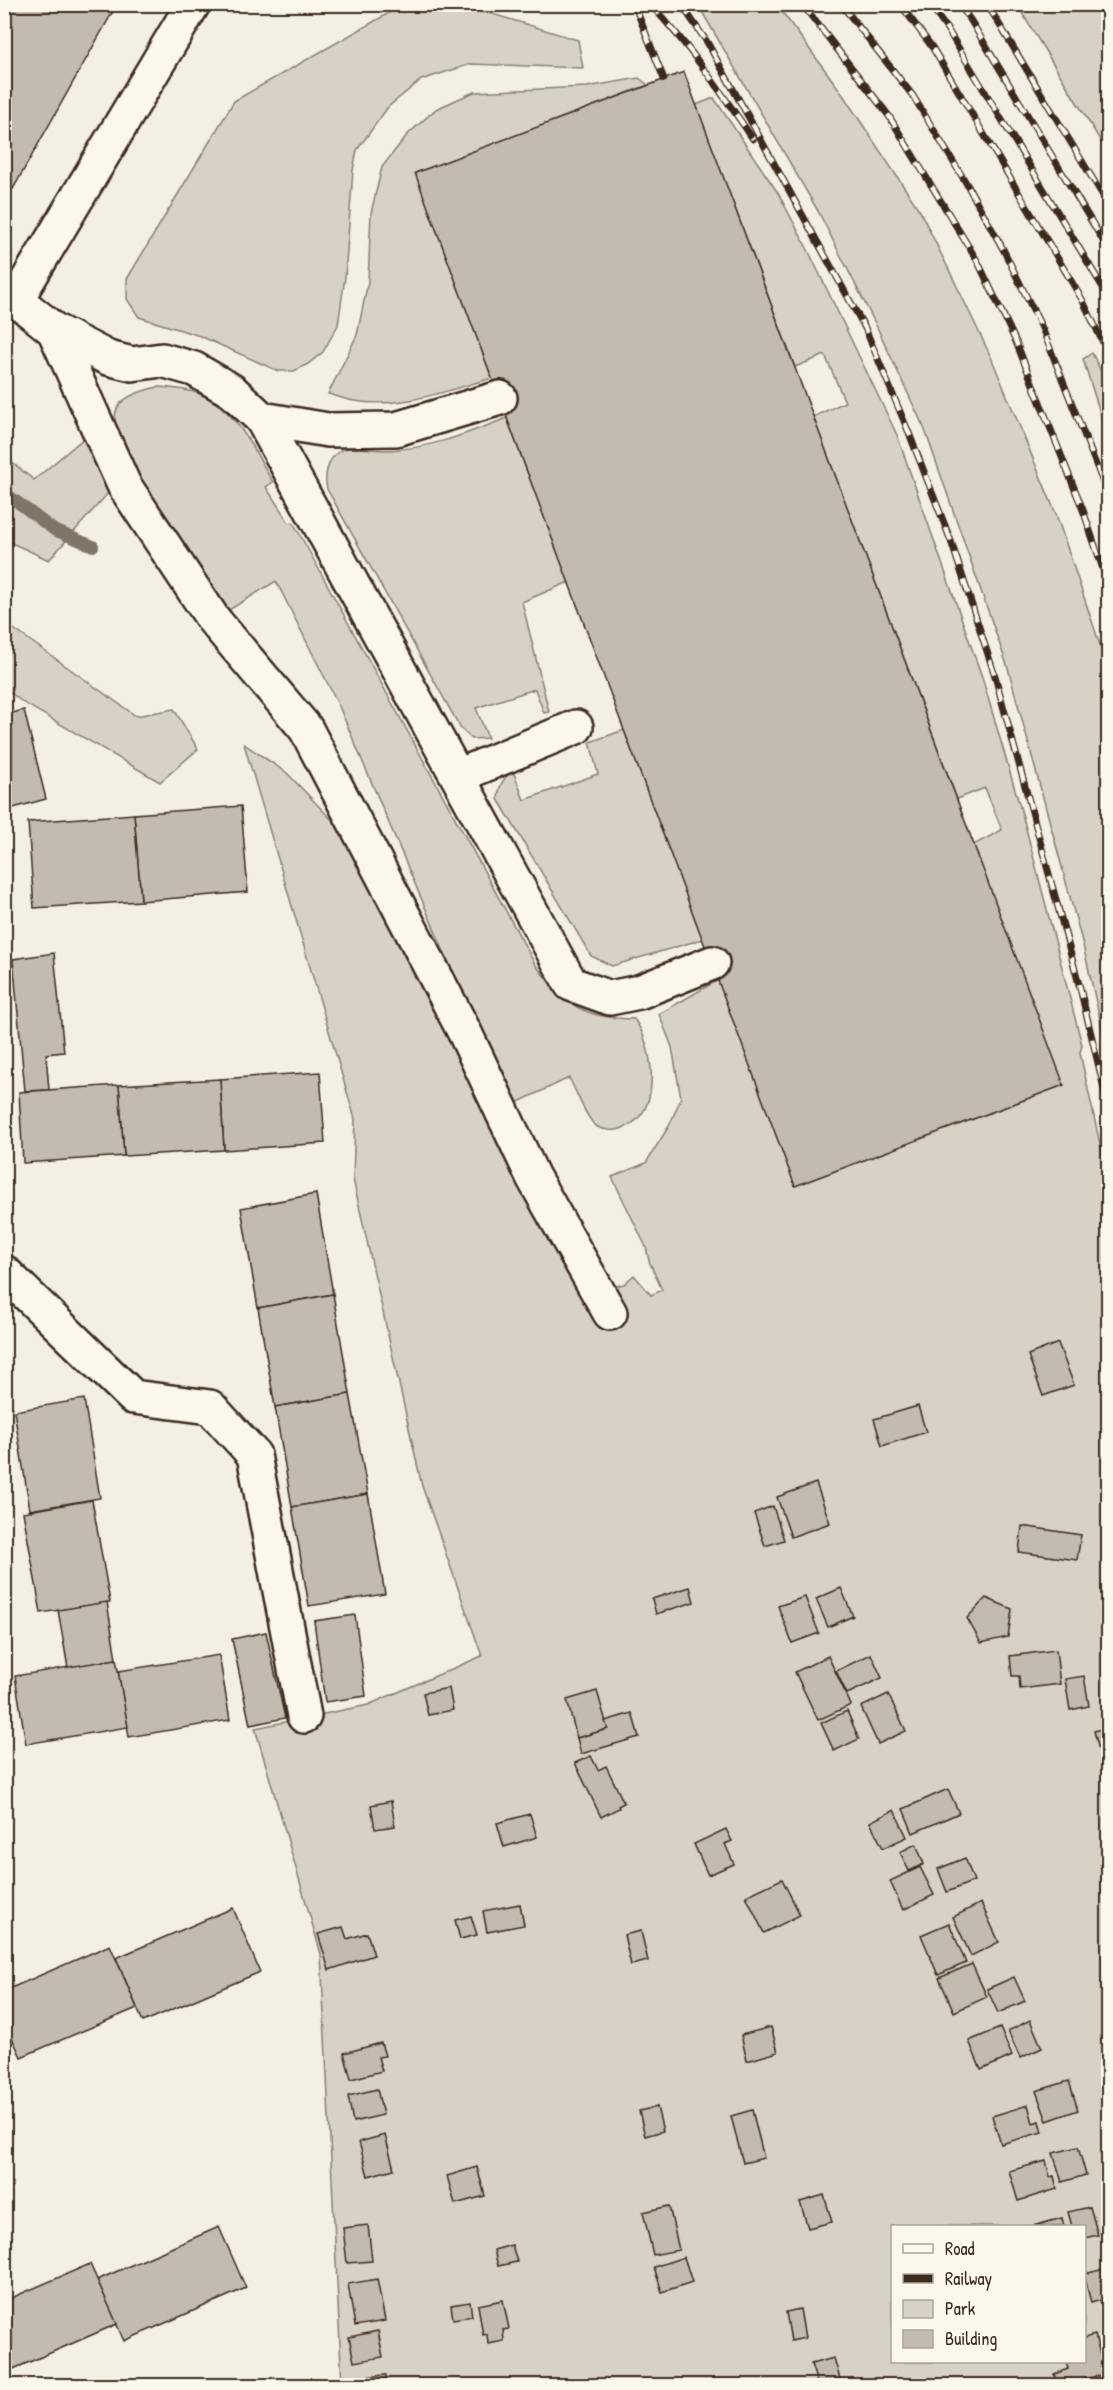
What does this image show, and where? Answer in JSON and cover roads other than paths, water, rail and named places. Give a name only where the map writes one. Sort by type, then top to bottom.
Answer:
[{"type":"lane","points":[[193,4],[10,295],[54,330],[108,358],[132,364],[162,360],[194,369],[232,391],[262,419],[571,984],[610,998],[639,992],[712,963]]},
{"type":"lane","points":[[54,330],[124,485],[213,619],[306,729],[465,1033],[533,1177],[610,1313]]},
{"type":"lane","points":[[262,419],[328,430],[396,429],[500,398]]},
{"type":"lane","points":[[458,776],[576,726]]},
{"type":"lane","points":[[4,1272],[133,1397],[210,1407],[254,1455],[304,1716]]},
{"type":"waterway","points":[[4,492],[54,530],[93,546]]},
{"type":"railway","points":[[634,4],[664,79]]},
{"type":"railway","points":[[650,4],[717,86],[753,139]]},
{"type":"railway","points":[[681,4],[707,42],[865,328],[951,541],[995,676],[1080,988],[1108,1105]]},
{"type":"railway","points":[[802,4],[889,116],[978,262],[1016,342],[1083,510],[1108,584]]},
{"type":"railway","points":[[841,4],[913,96],[1003,249],[1042,328],[1108,495]]},
{"type":"railway","points":[[900,4],[932,47],[1083,301],[1108,353]]},
{"type":"railway","points":[[929,4],[949,32],[1108,296]]},
{"type":"railway","points":[[959,4],[1108,249]]},
{"type":"railway","points":[[987,4],[1108,204]]}]
